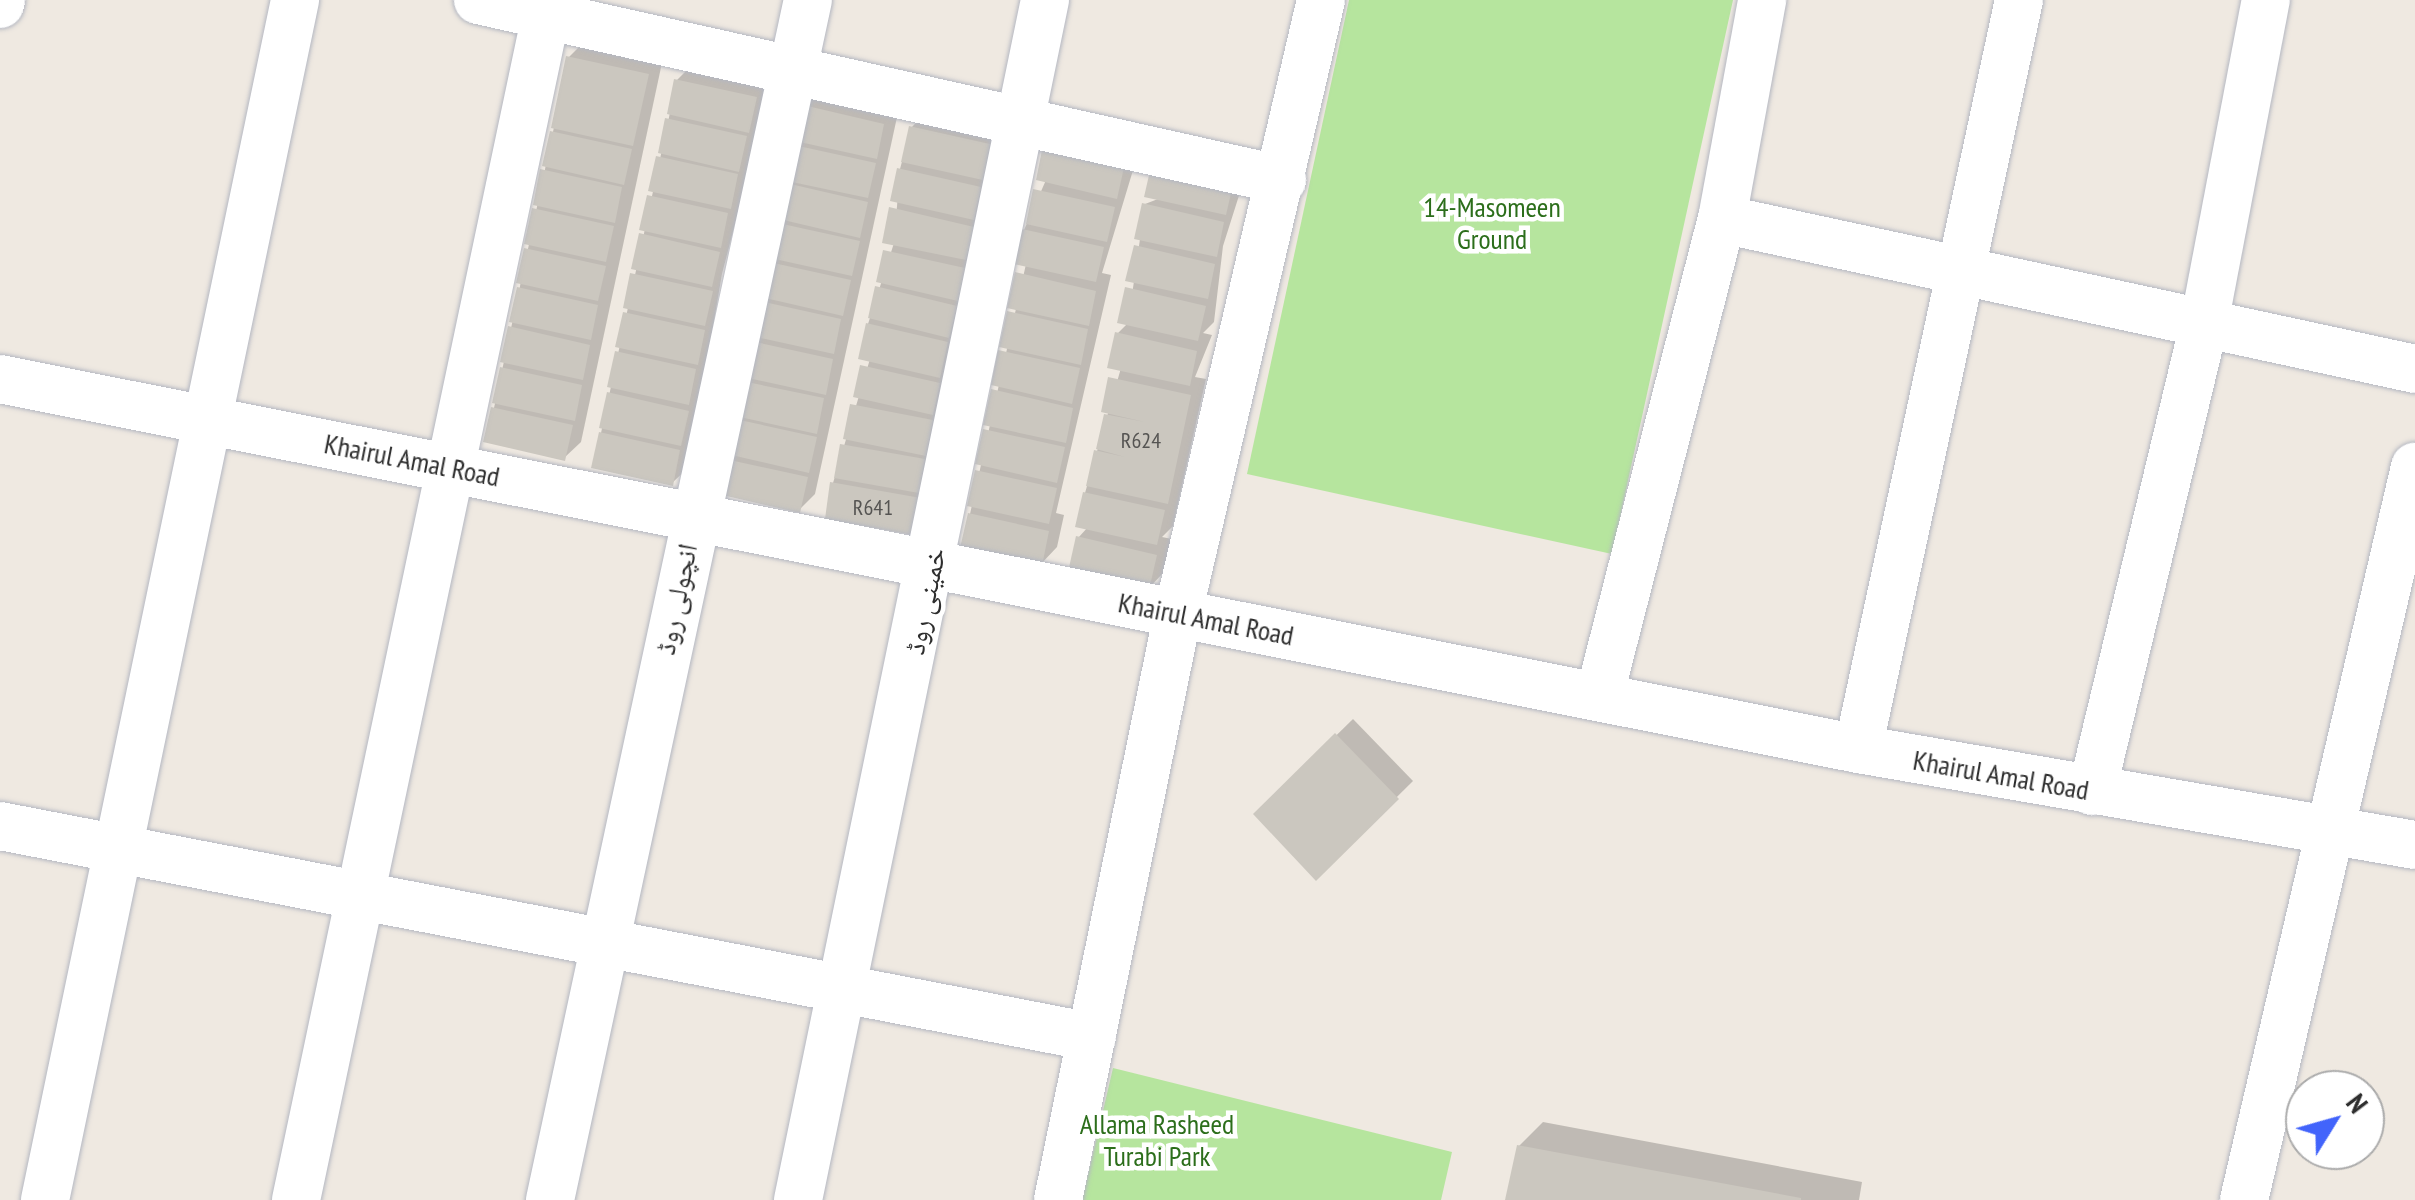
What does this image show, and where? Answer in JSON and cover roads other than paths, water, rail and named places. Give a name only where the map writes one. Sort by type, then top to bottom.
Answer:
[{"type":"street","points":[[45,1200],[112,848],[295,0]]},
{"type":"street","points":[[478,0],[548,6],[794,70],[1282,180]]},
{"type":"street","name":"انچولی روڈ","points":[[550,1200],[693,516],[808,0]]},
{"type":"street","name":"خمینی روڈ","points":[[798,1200],[933,564],[1016,120],[1045,0]]},
{"type":"street","points":[[1058,1200],[1178,613],[1321,0]]},
{"type":"street","points":[[1599,697],[1722,220],[1762,0]]},
{"type":"street","points":[[1858,749],[2020,0]]},
{"type":"street","points":[[2092,792],[2204,324],[2266,0]]},
{"type":"street","points":[[296,1200],[366,898],[548,6]]},
{"type":"street","points":[[1722,220],[2415,370]]},
{"type":"street","name":"Khairul Amal Road","points":[[0,378],[1858,749],[2415,845]]},
{"type":"street","points":[[2244,1200],[2415,467]]},
{"type":"street","points":[[0,826],[1092,1037]]},
{"type":"park label","name":"14-Masomeen Ground","points":[[1492,223]]},
{"type":"park label","name":"Allama Rasheed Turabi Park","points":[[1157,1140]]}]
